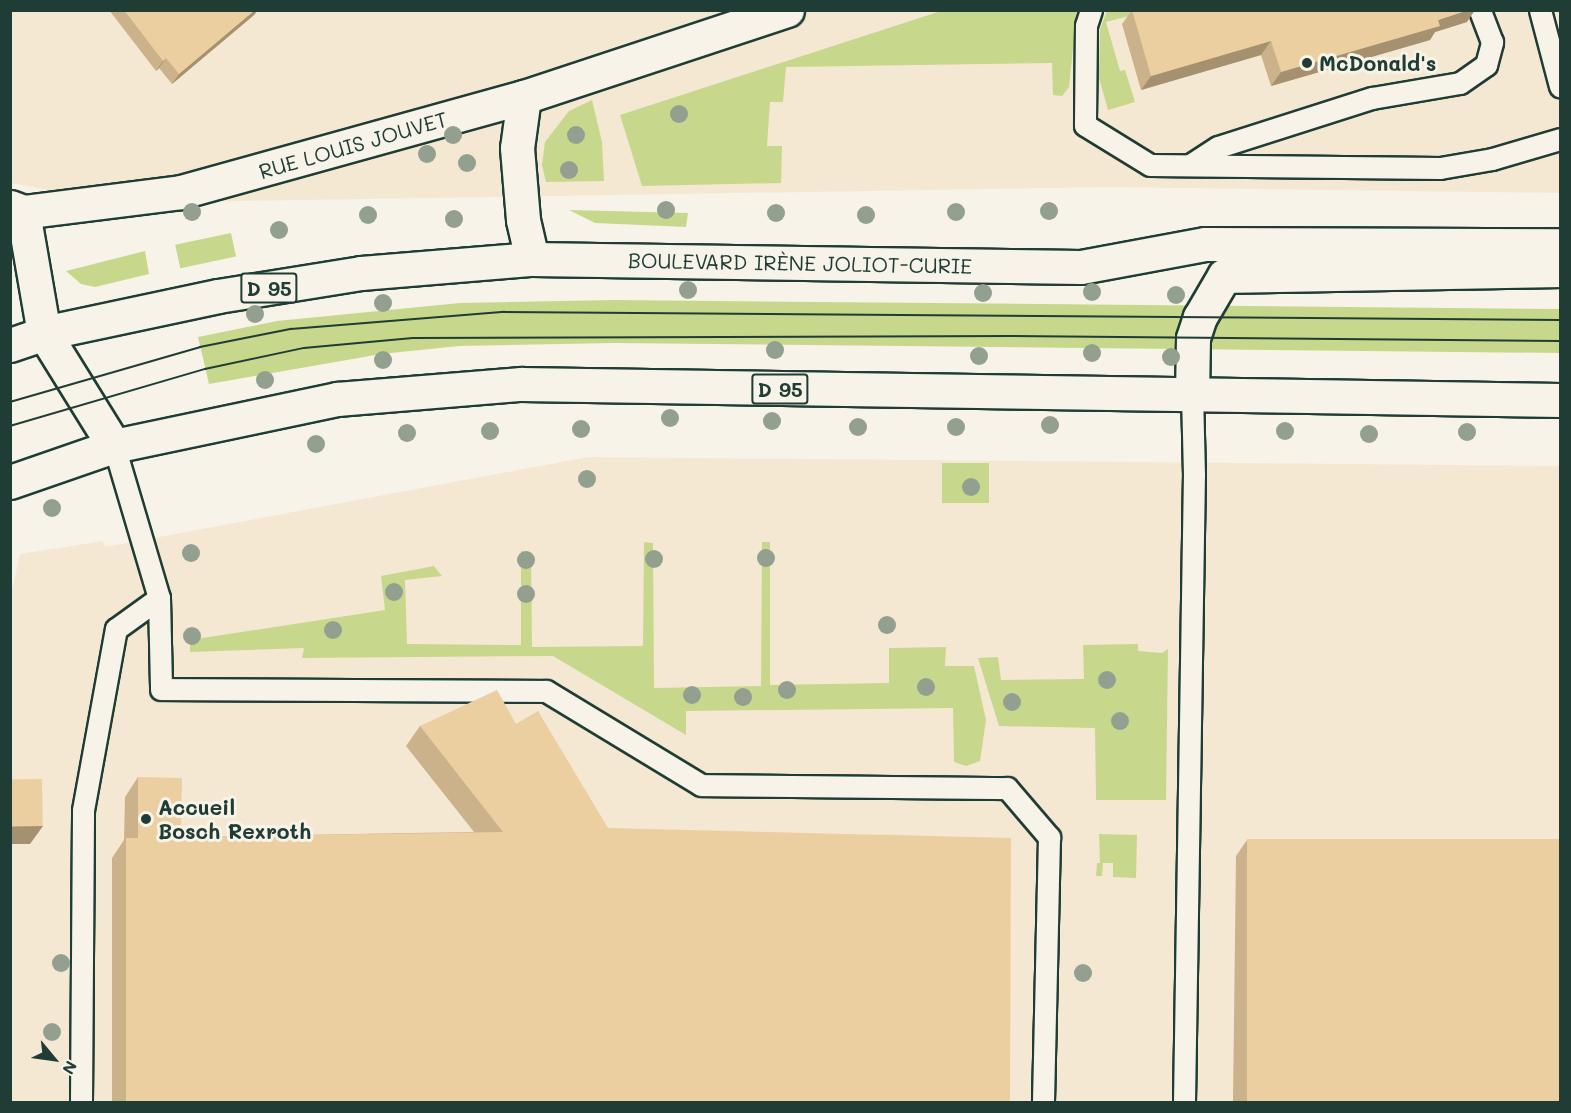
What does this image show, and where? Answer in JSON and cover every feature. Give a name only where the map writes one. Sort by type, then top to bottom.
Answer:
[{"type":"main road","name":"RUE LOUIS JOUVET","points":[[16,209],[181,192],[524,97],[787,10]]},
{"type":"main road","points":[[524,97],[517,148],[523,220],[532,259]]},
{"type":"main road","points":[[16,209],[44,333],[114,446]]},
{"type":"main road","name":"BOULEVARD IRÈNE JOLIOT-CURIE","points":[[10,345],[44,333],[171,304],[350,275],[532,259],[1081,267],[1205,244],[1560,244]]},
{"type":"main road","points":[[1192,395],[1193,338],[1200,317],[1224,276],[1560,270]]},
{"type":"main road","name":"D 95","points":[[10,482],[114,446],[337,399],[521,384],[1560,400]]},
{"type":"lane","points":[[1091,10],[1086,25],[1085,125],[1150,165],[1440,168],[1560,139]]},
{"type":"lane","points":[[1190,165],[1218,147],[1372,98],[1460,83],[1486,64],[1492,42],[1480,10]]},
{"type":"lane","points":[[1540,10],[1560,86]]},
{"type":"lane","points":[[1184,1102],[1192,395]]},
{"type":"lane","points":[[114,446],[159,598],[161,689],[546,691],[701,785],[1007,788],[1049,837],[1043,1102]]},
{"type":"lane","points":[[81,1102],[83,810],[116,629],[159,598]]},
{"type":"shaded area","points":[[10,11],[1560,11],[1560,193],[1110,187],[121,203],[11,183]]},
{"type":"shaded area","points":[[588,457],[1560,466],[1560,1102],[11,1102],[10,599],[20,554],[103,541],[104,546],[116,545]]},
{"type":"green space","points":[[941,11],[1077,11],[1069,87],[1062,96],[1053,95],[1052,63],[786,67],[783,102],[770,102],[767,146],[782,146],[781,183],[642,186],[620,115]]},
{"type":"green space","points":[[1107,11],[1132,11],[1133,15],[1106,22],[1120,71],[1125,70],[1135,102],[1108,110],[1099,78],[1100,29]]},
{"type":"green space","points":[[592,100],[602,142],[604,181],[546,182],[542,165],[545,142],[569,111]]},
{"type":"green space","points":[[569,210],[688,213],[686,227],[595,223]]},
{"type":"green space","points":[[231,233],[236,256],[180,268],[175,245]]},
{"type":"green space","points":[[145,251],[149,274],[95,287],[81,284],[66,271]]},
{"type":"green space","points":[[614,300],[1560,309],[1560,353],[614,343],[459,346],[381,354],[209,384],[198,337],[277,321],[460,303]]},
{"type":"green space","points":[[942,463],[989,463],[989,503],[942,503]]},
{"type":"green space","points":[[644,542],[653,543],[654,688],[761,686],[762,542],[770,542],[770,685],[889,683],[889,648],[946,647],[945,666],[974,666],[986,720],[980,761],[966,766],[954,762],[953,708],[686,711],[686,735],[553,656],[302,658],[304,648],[190,652],[190,640],[385,610],[381,576],[434,566],[442,576],[405,580],[407,644],[521,645],[521,551],[531,552],[532,647],[643,646]]},
{"type":"green space","points":[[1138,644],[1138,651],[1162,653],[1168,649],[1166,800],[1096,800],[1095,728],[999,726],[978,658],[998,657],[1001,680],[1084,679],[1083,645]]},
{"type":"green space","points":[[1099,834],[1137,835],[1136,878],[1113,877],[1113,863],[1103,863],[1102,876],[1096,876],[1097,863],[1100,863]]},
{"type":"building","points":[[124,10],[255,10],[179,74],[166,58],[163,61]]},
{"type":"building","points":[[1132,10],[1468,10],[1438,20],[1440,26],[1281,72],[1271,41],[1151,76]]},
{"type":"building","points":[[497,690],[516,724],[538,711],[608,828],[1011,838],[1010,1102],[126,1102],[126,838],[138,838],[138,777],[182,778],[181,837],[503,832],[420,726]]},
{"type":"building","points":[[42,779],[43,826],[11,827],[10,780]]},
{"type":"building","points":[[1247,839],[1560,839],[1560,1102],[1247,1102]]},
{"type":"tram line","points":[[10,402],[200,347],[291,329],[504,312],[1560,320]]},
{"type":"tram line","points":[[10,426],[205,369],[304,348],[413,338],[1012,336],[1560,341]]},
{"type":"place","name":"McDonald's","points":[[1307,63]]},
{"type":"place","name":"Accueil Bosch Rexroth","points":[[146,819]]}]
